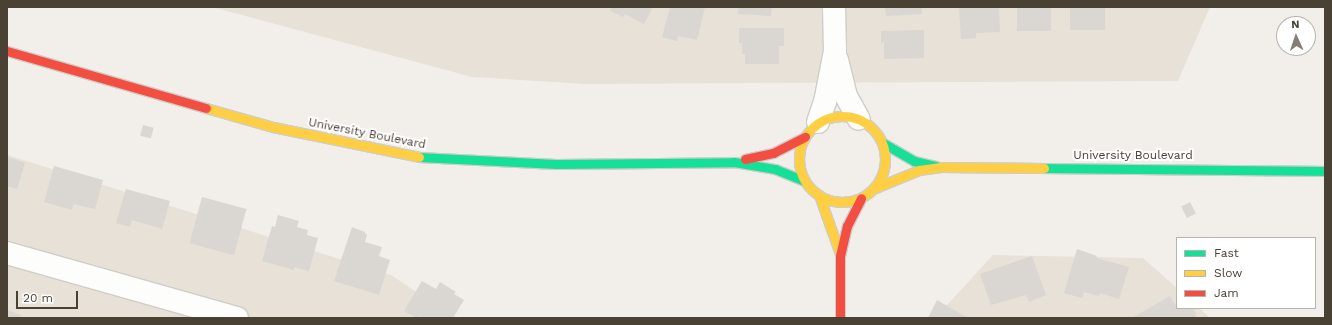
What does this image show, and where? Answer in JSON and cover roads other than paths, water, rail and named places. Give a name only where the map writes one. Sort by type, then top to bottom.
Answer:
[{"type":"street","points":[[812,129],[839,115],[859,119],[871,126],[883,143],[886,156],[884,170],[875,188],[861,198],[851,201],[838,202],[819,195],[805,181],[800,169],[799,156],[812,129],[825,102],[835,51],[834,7]]},
{"type":"street","name":"University Boulevard","points":[[7,51],[273,127],[413,157],[556,164],[734,162],[775,169],[805,181]]},
{"type":"street","points":[[835,51],[846,96],[859,119]]},
{"type":"street","name":"University Boulevard","points":[[734,162],[773,153],[812,129]]},
{"type":"street","name":"University Boulevard","points":[[883,143],[914,161],[941,167]]},
{"type":"street","name":"University Boulevard","points":[[875,188],[919,170],[941,167],[1325,170]]},
{"type":"street","points":[[819,195],[840,256]]},
{"type":"street","points":[[840,318],[840,256],[847,226],[861,198]]},
{"type":"street","points":[[7,252],[237,318]]}]
